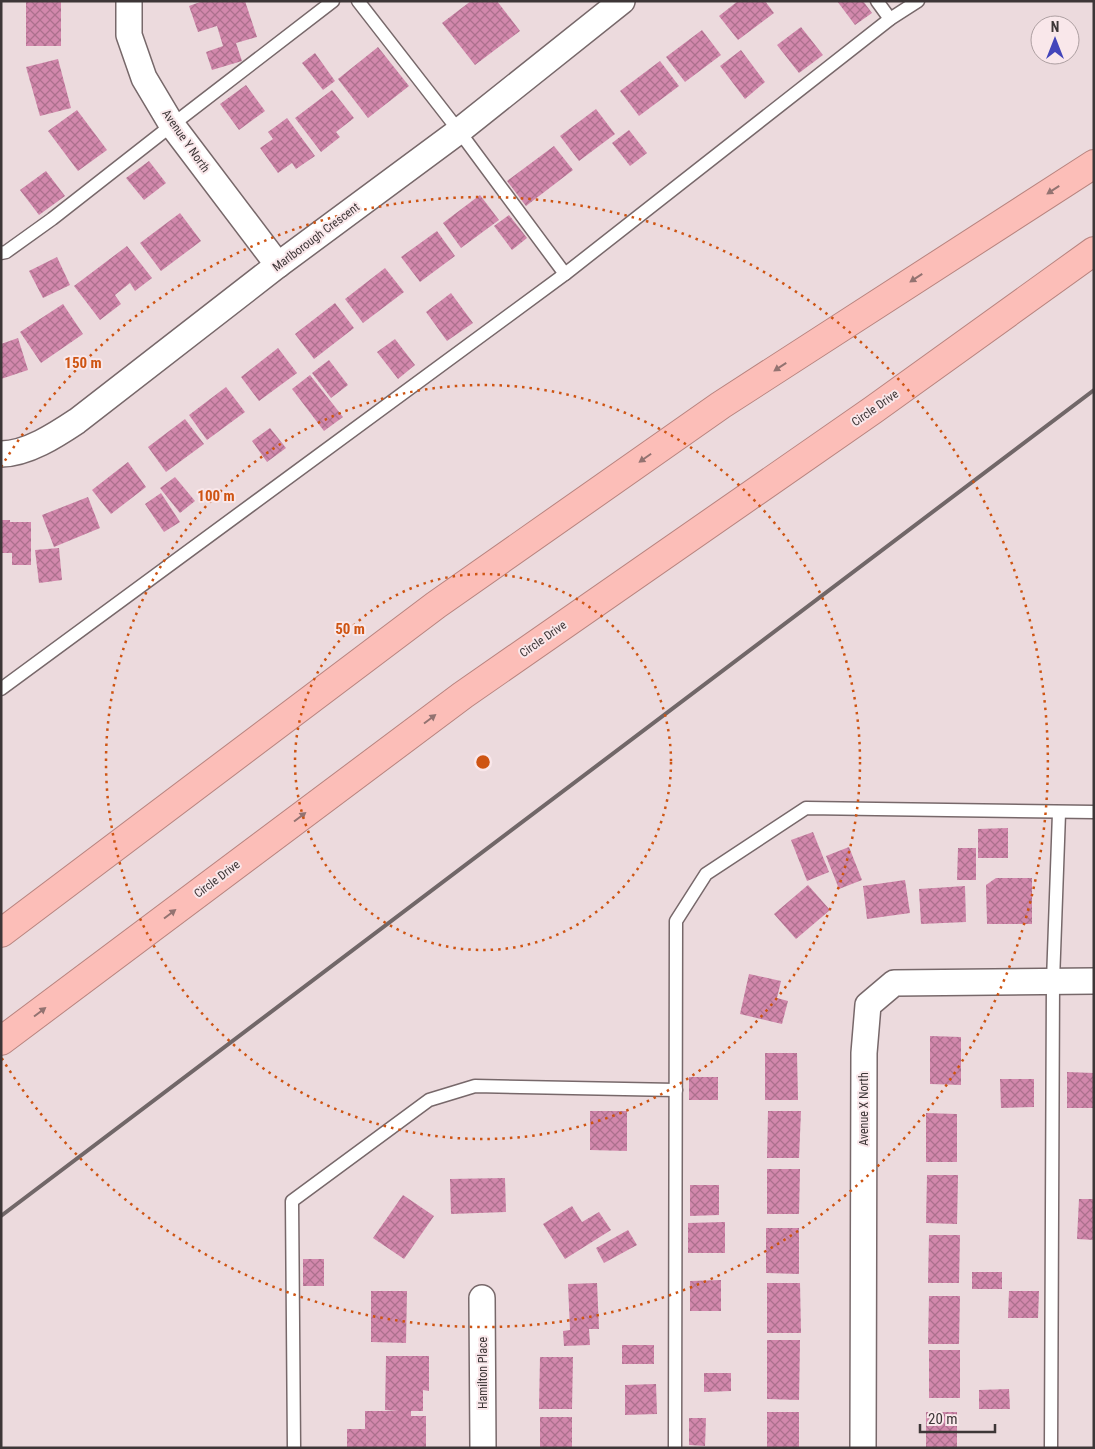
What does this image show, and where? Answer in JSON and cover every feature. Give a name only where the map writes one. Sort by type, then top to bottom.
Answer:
[{"type":"highway","points":[[1,933],[452,593],[720,405],[1094,164]]},
{"type":"highway","name":"Circle Drive","points":[[1,1041],[463,695],[873,410],[1094,251]]},
{"type":"highway","points":[[873,410],[1094,269]]},
{"type":"street","name":"Avenue Y North","points":[[129,1],[129,35],[140,67],[172,125],[278,265]]},
{"type":"street","name":"Marlborough Crescent","points":[[1,454],[10,454],[53,437],[77,421],[278,265],[459,131],[611,4]]},
{"type":"street","name":"Avenue X North","points":[[863,1448],[864,1053],[868,1005],[894,983],[1094,981]]},
{"type":"street","name":"Hamilton Place","points":[[482,1298],[483,1448]]},
{"type":"lane","points":[[1,253],[6,252],[52,219],[334,1]]},
{"type":"lane","points":[[358,1],[459,131],[565,274]]},
{"type":"lane","points":[[877,1],[890,20]]},
{"type":"lane","points":[[1,689],[565,274],[890,20],[918,1]]},
{"type":"lane","points":[[675,1448],[676,921],[706,874],[806,808],[1094,812]]},
{"type":"lane","points":[[1051,1448],[1053,981],[1059,813]]},
{"type":"lane","points":[[294,1448],[292,1201],[429,1100],[475,1086],[676,1090]]},
{"type":"building","points":[[26,1],[61,1],[61,46],[26,46]]},
{"type":"building","points":[[203,1],[245,1],[257,37],[236,43],[242,61],[212,70],[206,52],[223,46],[217,26],[198,32],[189,6]]},
{"type":"building","points":[[471,1],[497,1],[520,31],[475,65],[442,23]]},
{"type":"building","points":[[738,1],[765,1],[774,13],[738,40],[719,16]]},
{"type":"building","points":[[837,1],[863,1],[872,13],[855,25]]},
{"type":"building","points":[[801,27],[823,55],[799,73],[777,45]]},
{"type":"building","points":[[702,30],[721,55],[685,82],[666,57]]},
{"type":"building","points":[[378,47],[409,86],[368,118],[338,79]]},
{"type":"building","points":[[741,50],[765,82],[745,99],[720,66]]},
{"type":"building","points":[[315,53],[335,81],[323,90],[302,63]]},
{"type":"building","points":[[58,59],[71,108],[40,116],[26,67]]},
{"type":"building","points":[[660,61],[679,86],[639,116],[620,91]]},
{"type":"building","points":[[246,85],[265,111],[239,130],[220,104]]},
{"type":"building","points":[[332,90],[354,118],[336,132],[340,137],[321,152],[295,118]]},
{"type":"building","points":[[596,109],[615,134],[579,161],[560,136]]},
{"type":"building","points":[[77,110],[107,150],[78,171],[48,131]]},
{"type":"building","points":[[287,118],[315,156],[296,169],[292,163],[278,173],[260,148],[273,139],[268,132]]},
{"type":"building","points":[[629,130],[647,153],[630,166],[612,143]]},
{"type":"building","points":[[554,146],[573,170],[526,206],[507,181]]},
{"type":"building","points":[[149,161],[166,183],[144,200],[126,178]]},
{"type":"building","points":[[46,171],[65,196],[39,215],[20,190]]},
{"type":"building","points":[[480,195],[499,220],[461,248],[443,223]]},
{"type":"building","points":[[180,213],[201,241],[161,271],[140,243]]},
{"type":"building","points":[[509,215],[527,238],[512,250],[494,226]]},
{"type":"building","points":[[437,231],[455,256],[420,282],[401,257]]},
{"type":"building","points":[[127,246],[152,278],[135,291],[130,283],[115,295],[121,304],[100,320],[74,286]]},
{"type":"building","points":[[57,257],[70,285],[43,298],[29,271]]},
{"type":"building","points":[[385,268],[404,292],[363,323],[345,299]]},
{"type":"building","points":[[451,293],[473,323],[447,341],[426,312]]},
{"type":"building","points":[[335,303],[354,328],[314,359],[295,334]]},
{"type":"building","points":[[63,304],[83,334],[41,363],[20,332]]},
{"type":"building","points":[[18,338],[28,370],[1,379],[1,344]]},
{"type":"building","points":[[395,339],[415,365],[398,379],[377,352]]},
{"type":"building","points":[[278,348],[297,373],[259,401],[241,377]]},
{"type":"building","points":[[329,360],[348,385],[331,398],[312,373]]},
{"type":"building","points":[[310,375],[343,417],[324,431],[292,389]]},
{"type":"building","points":[[226,387],[245,412],[207,440],[189,415]]},
{"type":"building","points":[[185,419],[204,444],[166,472],[148,447]]},
{"type":"building","points":[[270,428],[286,448],[267,462],[252,441]]},
{"type":"building","points":[[128,462],[146,487],[111,514],[92,490]]},
{"type":"building","points":[[175,477],[195,501],[180,513],[160,488]]},
{"type":"building","points":[[161,493],[180,522],[164,532],[145,504]]},
{"type":"building","points":[[88,497],[100,528],[54,547],[42,515]]},
{"type":"building","points":[[1,520],[31,522],[31,565],[12,565],[12,553],[1,553]]},
{"type":"building","points":[[59,548],[62,580],[39,583],[35,550]]},
{"type":"building","points":[[1008,828],[1008,858],[978,858],[978,829]]},
{"type":"building","points":[[813,832],[829,872],[807,881],[791,840]]},
{"type":"building","points":[[849,847],[862,880],[839,889],[826,856]]},
{"type":"building","points":[[958,848],[976,848],[976,880],[957,880]]},
{"type":"building","points":[[996,878],[1032,878],[1032,924],[987,924],[986,885]]},
{"type":"building","points":[[905,880],[910,913],[867,919],[863,886]]},
{"type":"building","points":[[808,885],[830,910],[796,939],[774,914]]},
{"type":"building","points":[[965,886],[966,922],[921,924],[919,889]]},
{"type":"building","points":[[749,974],[781,981],[777,998],[788,1001],[782,1024],[740,1014]]},
{"type":"building","points":[[930,1036],[961,1037],[961,1085],[930,1084]]},
{"type":"building","points":[[765,1053],[797,1053],[798,1100],[765,1100]]},
{"type":"building","points":[[1067,1072],[1094,1073],[1094,1108],[1067,1108]]},
{"type":"building","points":[[689,1077],[718,1077],[718,1100],[689,1100]]},
{"type":"building","points":[[1000,1079],[1034,1079],[1034,1107],[1001,1108]]},
{"type":"building","points":[[590,1111],[627,1111],[627,1151],[590,1150]]},
{"type":"building","points":[[768,1111],[801,1111],[799,1158],[767,1158]]},
{"type":"building","points":[[926,1113],[957,1114],[957,1162],[926,1162]]},
{"type":"building","points":[[767,1169],[800,1169],[799,1214],[767,1214]]},
{"type":"building","points":[[927,1175],[958,1175],[957,1224],[926,1223]]},
{"type":"building","points":[[505,1178],[506,1212],[451,1214],[450,1179]]},
{"type":"building","points":[[690,1185],[719,1185],[719,1215],[690,1216]]},
{"type":"building","points":[[403,1195],[434,1216],[404,1259],[373,1238]]},
{"type":"building","points":[[1079,1199],[1094,1199],[1094,1240],[1077,1239]]},
{"type":"building","points":[[572,1206],[582,1222],[599,1212],[611,1230],[565,1259],[543,1224]]},
{"type":"building","points":[[725,1222],[725,1253],[688,1253],[688,1223]]},
{"type":"building","points":[[766,1228],[799,1228],[799,1274],[766,1273]]},
{"type":"building","points":[[628,1230],[637,1245],[604,1263],[596,1248]]},
{"type":"building","points":[[929,1235],[960,1235],[959,1283],[928,1283]]},
{"type":"building","points":[[303,1259],[324,1259],[324,1286],[303,1286]]},
{"type":"building","points":[[972,1272],[1002,1272],[1002,1289],[972,1289]]},
{"type":"building","points":[[721,1280],[721,1311],[690,1311],[690,1281]]},
{"type":"building","points":[[597,1283],[599,1329],[589,1329],[590,1345],[564,1346],[563,1331],[570,1330],[568,1284]]},
{"type":"building","points":[[767,1283],[800,1283],[801,1333],[767,1333]]},
{"type":"building","points":[[371,1291],[407,1291],[406,1343],[371,1342]]},
{"type":"building","points":[[1009,1291],[1039,1291],[1038,1318],[1008,1318]]},
{"type":"building","points":[[929,1296],[960,1296],[959,1344],[928,1344]]},
{"type":"building","points":[[767,1340],[800,1340],[799,1400],[767,1399]]},
{"type":"building","points":[[622,1345],[654,1345],[654,1364],[622,1364]]},
{"type":"building","points":[[929,1350],[960,1350],[960,1398],[929,1398]]},
{"type":"building","points":[[386,1356],[429,1356],[429,1391],[423,1390],[423,1411],[411,1411],[411,1416],[426,1416],[426,1448],[347,1448],[347,1429],[365,1429],[365,1411],[398,1411],[385,1410]]},
{"type":"building","points":[[540,1357],[573,1357],[572,1409],[539,1409]]},
{"type":"building","points":[[704,1373],[731,1373],[731,1391],[704,1392]]},
{"type":"building","points":[[656,1384],[657,1414],[625,1415],[625,1385]]},
{"type":"building","points":[[1009,1389],[1010,1409],[979,1409],[979,1390]]},
{"type":"building","points":[[767,1412],[799,1412],[799,1448],[767,1448]]},
{"type":"building","points":[[926,1412],[957,1412],[957,1448],[926,1448]]},
{"type":"building","points":[[540,1417],[572,1417],[572,1448],[540,1448]]},
{"type":"building","points":[[689,1418],[706,1418],[705,1446],[689,1445]]},
{"type":"railway","points":[[1,1216],[1094,390]]}]
